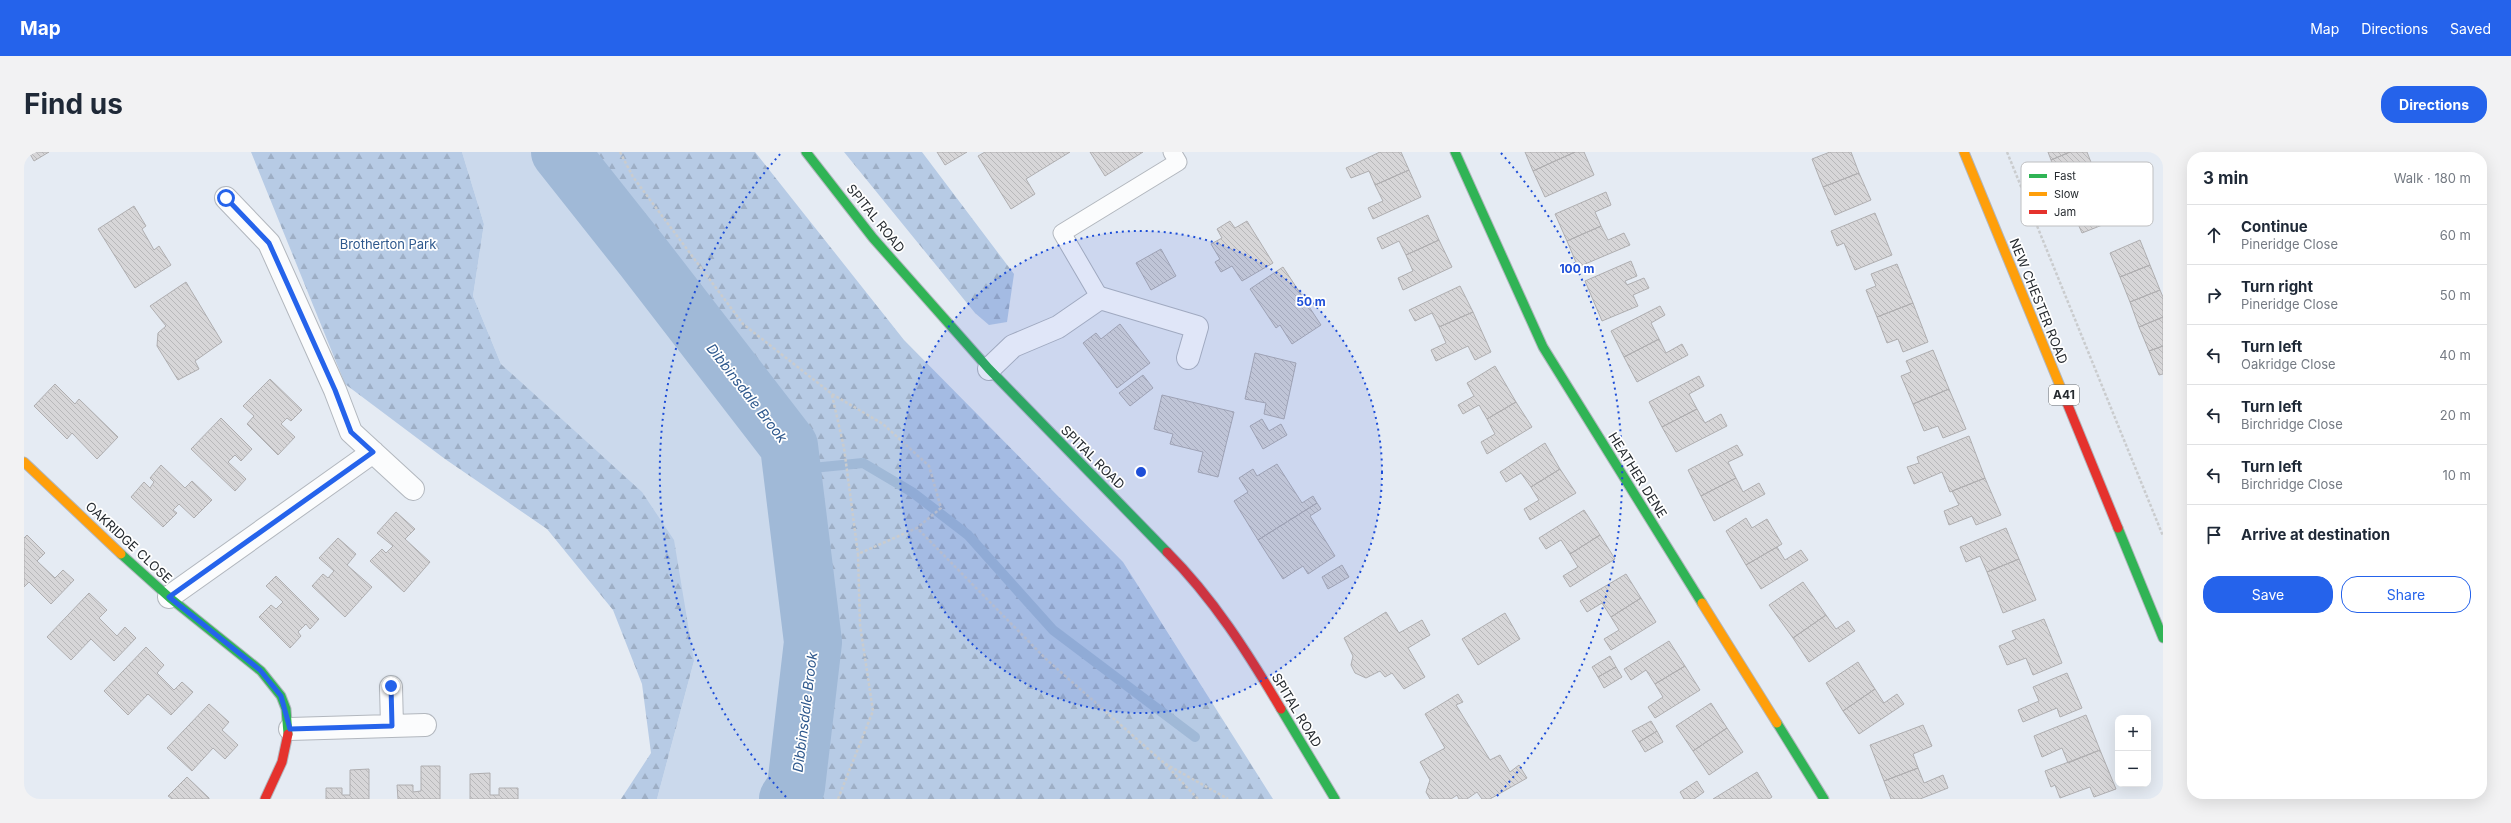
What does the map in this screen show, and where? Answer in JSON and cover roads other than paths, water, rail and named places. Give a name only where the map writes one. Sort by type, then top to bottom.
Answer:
[{"type":"main road","name":"SPITAL ROAD","points":[[806,152],[873,238],[989,370],[1184,569],[1246,650],[1335,799]]},
{"type":"main road","name":"HEATHER DENE","points":[[1455,152],[1542,347],[1824,799]]},
{"type":"main road","name":"NEW CHESTER ROAD","points":[[1964,152],[2163,638]]},
{"type":"main road","name":"OAKRIDGE CLOSE","points":[[24,462],[169,597],[260,670],[281,696],[290,729]]},
{"type":"main road","points":[[265,799],[281,770],[290,729]]},
{"type":"street","points":[[226,198],[269,243],[335,390],[351,432],[413,489]]},
{"type":"street","points":[[989,370],[1013,346],[1058,327],[1100,298],[1197,327],[1188,358]]},
{"type":"street","points":[[169,597],[373,452]]},
{"type":"street","points":[[391,686],[392,726]]},
{"type":"street","points":[[290,729],[425,724]]},
{"type":"lane","points":[[1100,298],[1062,233],[1178,162],[1172,152]]},
{"type":"waterway","name":"Dibbinsdale Brook","points":[[560,152],[789,446],[813,642],[796,787],[788,799]]},
{"type":"waterway","points":[[792,470],[863,463],[912,492],[968,535],[1053,630],[1195,737]]},
{"type":"park label","name":"Brotherton Park","points":[[388,244]]}]
